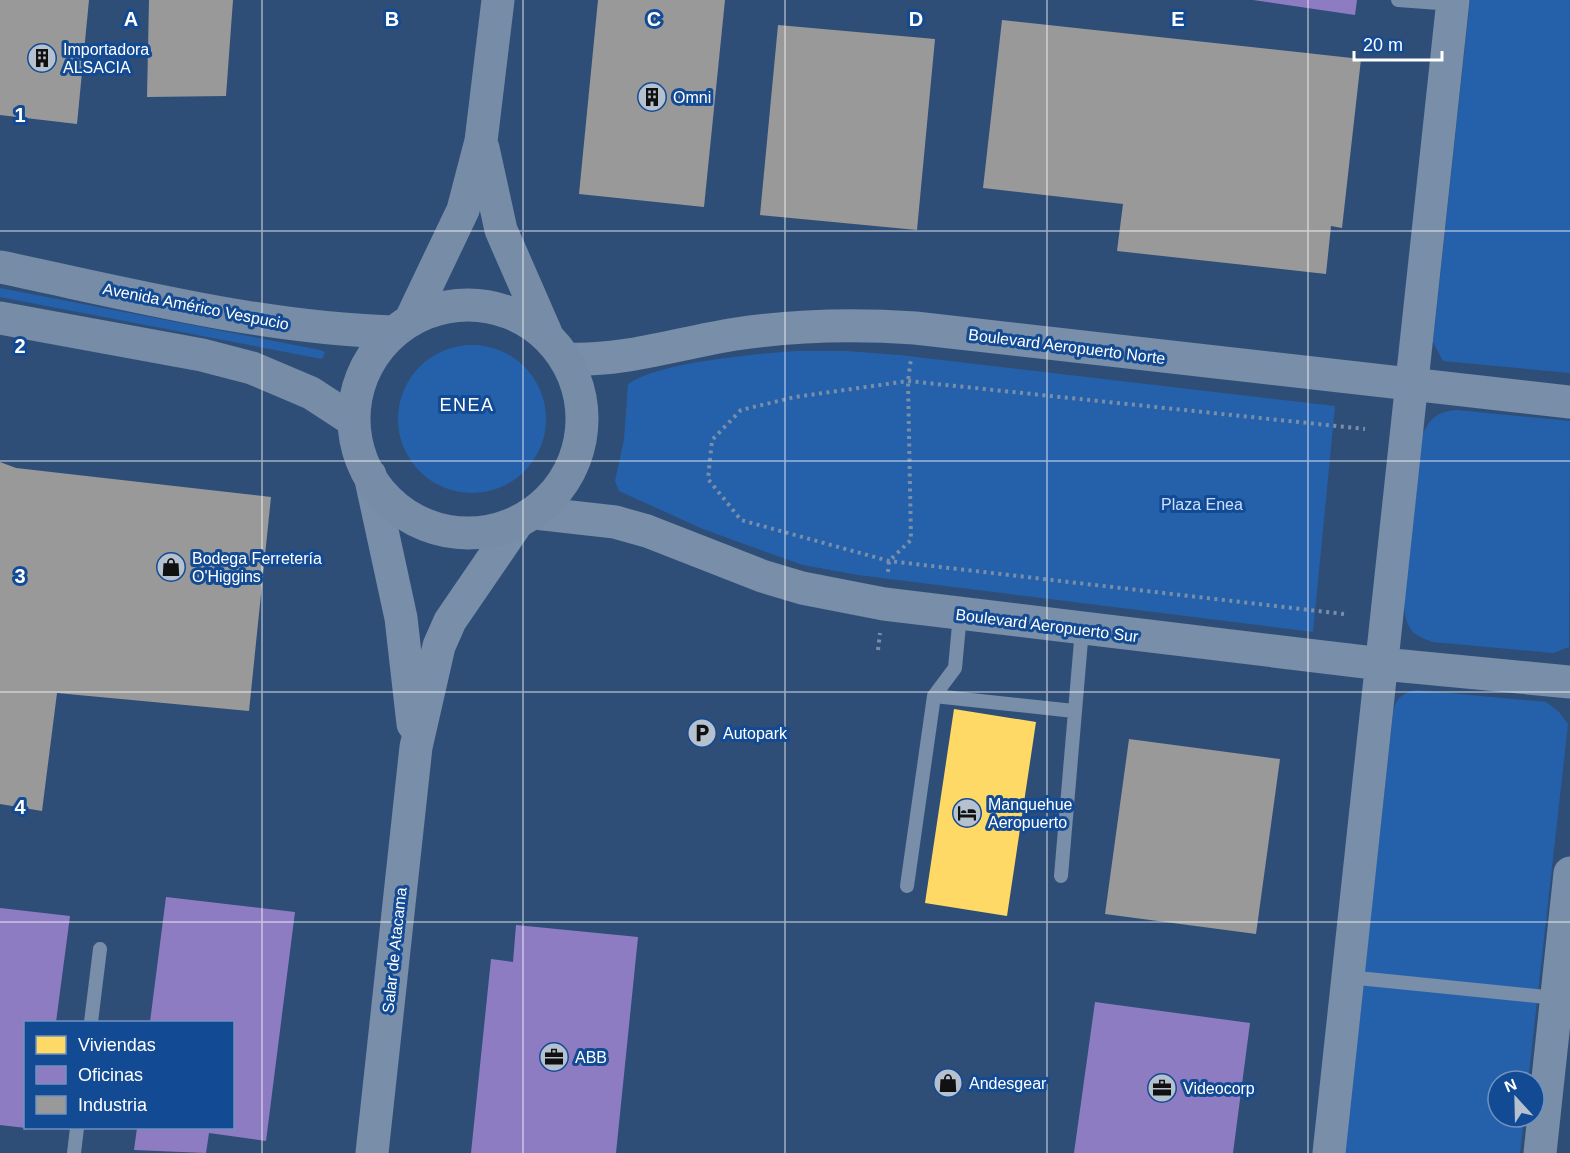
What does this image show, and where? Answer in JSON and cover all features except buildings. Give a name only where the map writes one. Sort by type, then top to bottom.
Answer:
[{"type":"main road","points":[[482,141],[501,230],[546,333],[564,359],[579,397],[581,438],[566,480],[526,518],[475,533],[453,532],[433,527],[396,507],[370,475],[358,447],[354,422],[356,398],[364,372],[379,346],[402,326],[463,210],[482,141],[498,0]]},
{"type":"main road","name":"Avenida Américo Vespucio","points":[[0,267],[256,319],[350,331],[402,326],[453,307],[475,307],[512,315],[546,333]]},
{"type":"main road","points":[[0,318],[202,355],[243,365],[283,379],[311,393],[354,422]]},
{"type":"street","points":[[1329,1153],[1453,2]]},
{"type":"street","name":"Boulevard Aeropuerto Norte","points":[[564,359],[616,359],[735,334],[787,328],[867,325],[915,328],[1570,402]]},
{"type":"street","name":"Salar de Atacama","points":[[370,475],[401,618],[416,747]]},
{"type":"street","name":"Boulevard Aeropuerto Sur","points":[[526,518],[615,522],[647,531],[762,576],[802,588],[884,604],[1382,664],[1570,682]]},
{"type":"street","name":"Salar de Atacama","points":[[372,1153],[416,747],[439,646],[450,621],[526,518]]},
{"type":"street","points":[[1540,1153],[1561,1006],[1570,873]]},
{"type":"lane","points":[[1398,0],[1453,2]]},
{"type":"lane","points":[[907,886],[934,696],[955,668],[960,614]]},
{"type":"lane","points":[[1061,876],[1082,629]]},
{"type":"lane","points":[[934,696],[1074,711]]},
{"type":"lane","points":[[91,1021],[100,949]]},
{"type":"lane","points":[[1348,977],[1561,1006]]},
{"type":"lane","points":[[74,1153],[77,1129]]},
{"type":"path","points":[[878,650],[889,561],[911,540],[908,381],[915,328]]},
{"type":"path","points":[[1344,614],[889,561],[741,520],[708,479],[712,440],[741,410],[795,397],[908,381],[1365,429]]},
{"type":"green space","points":[[1470,0],[1570,0],[1570,373],[1443,361],[1433,342]]},
{"type":"green space","points":[[0,288],[325,352],[322,359],[0,297]]},
{"type":"green space","points":[[472,345],[500,351],[524,367],[540,391],[546,419],[540,447],[524,471],[500,487],[472,493],[444,487],[420,471],[404,447],[398,419],[404,391],[420,367],[444,351]]},
{"type":"green space","name":"Plaza Enea","points":[[796,351],[846,351],[899,355],[1335,406],[1313,632],[858,575],[803,565],[703,529],[619,491],[615,481],[624,440],[628,384],[642,376],[661,370],[708,360]]},
{"type":"green space","points":[[1456,410],[1570,421],[1569,647],[1553,653],[1433,642],[1415,633],[1409,626],[1404,606],[1420,440],[1433,418]]},
{"type":"green space","points":[[1415,690],[1546,702],[1559,712],[1568,724],[1529,1069],[1486,1069],[1486,1129],[1523,1129],[1520,1153],[1344,1153],[1393,715],[1399,698]]},
{"type":"place","name":"Importadora ALSACIA","points":[[42,58]]},
{"type":"place","name":"Omni","points":[[652,97]]},
{"type":"place","name":"Bodega Ferretería O'Higgins","points":[[171,567]]},
{"type":"place","name":"Autopark","points":[[702,733]]},
{"type":"place","name":"Manquehue Aeropuerto","points":[[967,813]]},
{"type":"place","name":"ABB","points":[[554,1057]]},
{"type":"place","name":"Andesgear","points":[[948,1083]]},
{"type":"place","name":"Videocorp","points":[[1162,1088]]},
{"type":"district","name":"ENEA","points":[[467,405]]}]
